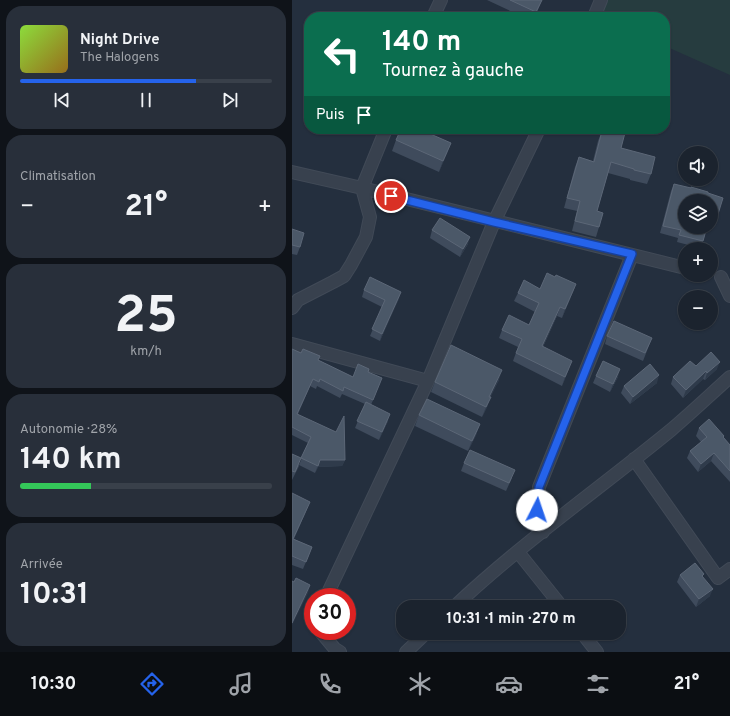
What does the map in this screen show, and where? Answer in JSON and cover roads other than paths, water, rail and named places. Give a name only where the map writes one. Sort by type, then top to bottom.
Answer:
[{"type":"street","points":[[435,12],[441,0]]},
{"type":"street","points":[[596,12],[601,0]]},
{"type":"street","points":[[292,308],[298,300],[344,276],[366,237],[370,217],[362,188],[384,134]]},
{"type":"street","points":[[330,588],[428,381],[494,222],[537,134]]},
{"type":"street","points":[[292,172],[678,266]]},
{"type":"street","points":[[543,532],[537,510],[539,487],[632,254]]},
{"type":"street","points":[[721,277],[730,296]]},
{"type":"street","points":[[292,344],[428,381]]},
{"type":"street","points":[[462,600],[518,552],[672,429],[730,377]]},
{"type":"street","points":[[634,459],[718,578],[730,569]]},
{"type":"street","points":[[518,552],[556,600]]},
{"type":"street","points":[[328,640],[335,649],[340,652]]},
{"type":"street","points":[[406,652],[419,640]]},
{"type":"street","points":[[588,640],[597,652]]}]
